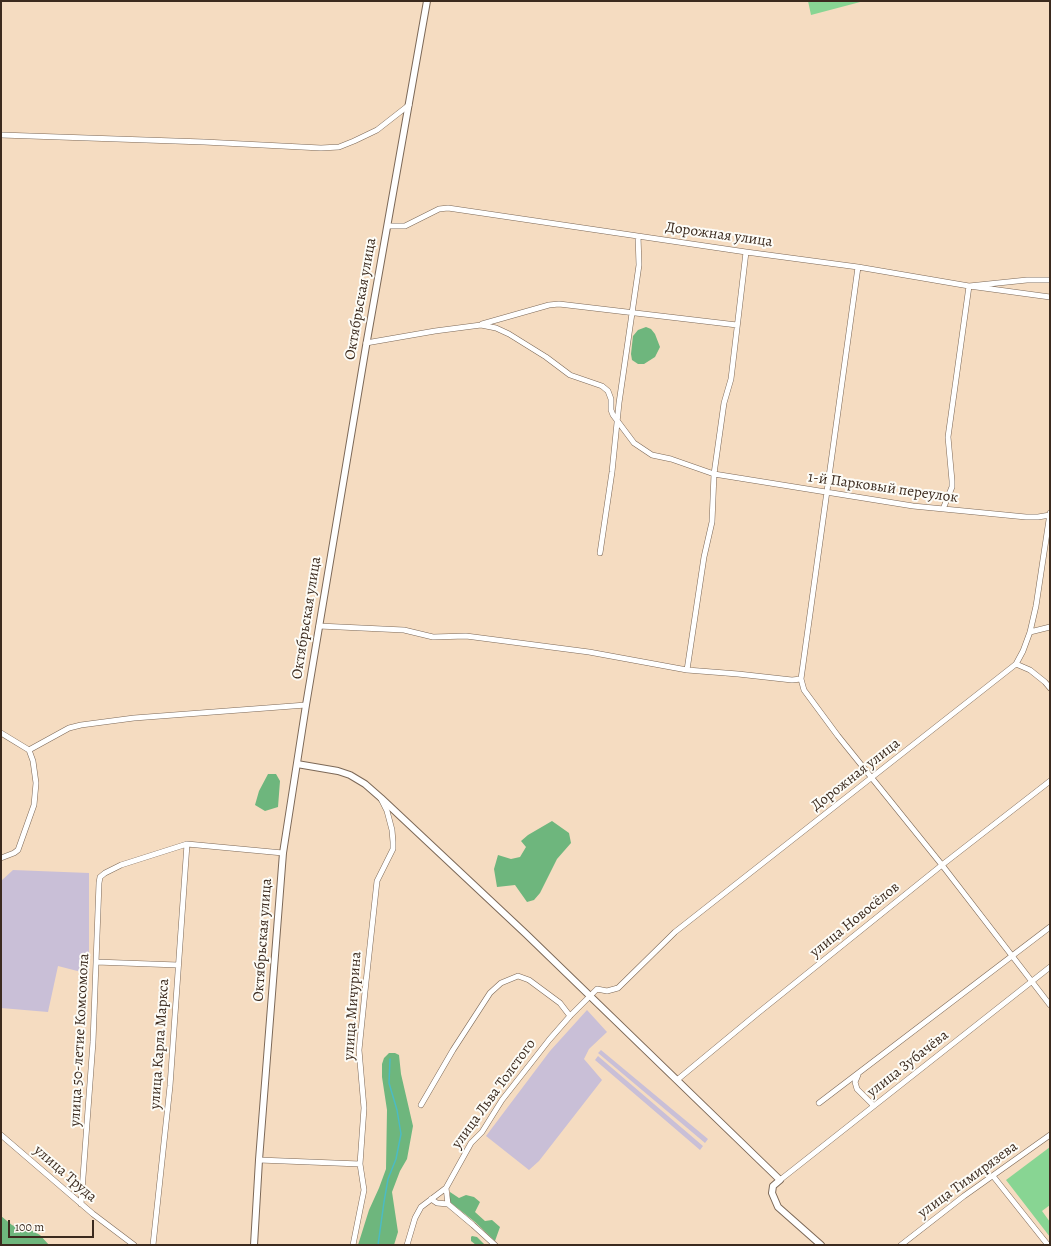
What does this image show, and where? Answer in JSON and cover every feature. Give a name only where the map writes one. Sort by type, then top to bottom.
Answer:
[{"type":"street","name":"Октябрьская улица","points":[[254,1245],[259,1160],[283,853],[366,343],[427,1]]},
{"type":"street","points":[[1,135],[204,142],[321,148],[339,147],[377,130],[409,105]]},
{"type":"street","name":"Дорожная улица","points":[[388,226],[405,226],[439,209],[448,208],[858,267],[969,286],[1050,297]]},
{"type":"street","points":[[600,553],[639,265],[638,236]]},
{"type":"street","points":[[687,670],[704,557],[712,522],[714,474],[724,403],[731,379],[746,252]]},
{"type":"street","points":[[858,267],[828,493],[801,679],[804,690],[810,699],[942,865],[1050,1005]]},
{"type":"street","points":[[943,509],[952,487],[948,436],[969,286],[1027,280],[1050,280]]},
{"type":"street","points":[[366,343],[435,330],[481,325],[549,305],[559,304],[737,325]]},
{"type":"street","points":[[481,325],[496,328],[509,334],[546,357],[570,375],[602,386],[608,391],[611,399],[611,410],[617,420]]},
{"type":"street","name":"1-й Парковый переулок","points":[[617,420],[634,443],[652,455],[671,459],[714,474],[913,506],[1026,517],[1038,517],[1050,514]]},
{"type":"street","name":"Дорожная улица","points":[[589,996],[597,989],[607,991],[618,988],[675,932],[1016,664],[1023,651],[1030,632],[1036,606],[1050,514]]},
{"type":"street","points":[[319,626],[404,630],[433,636],[466,636],[589,652],[687,670],[792,680],[801,679]]},
{"type":"street","points":[[1030,632],[1050,627]]},
{"type":"street","points":[[1016,664],[1030,670],[1050,688]]},
{"type":"street","points":[[29,750],[69,728],[81,725],[134,718],[306,705]]},
{"type":"street","points":[[1,733],[29,750],[33,761],[36,783],[34,804],[18,850],[1,858]]},
{"type":"street","points":[[297,764],[338,771],[350,775],[365,784],[381,798],[526,934],[780,1180],[773,1186],[772,1193],[778,1207],[821,1245]]},
{"type":"street","name":"улица Новосёлов","points":[[677,1080],[942,865],[1050,781]]},
{"type":"street","name":"улица Мичурина","points":[[353,1245],[364,1190],[360,1164],[364,1108],[360,1050],[372,925],[377,881],[393,849],[392,830],[387,811],[381,798]]},
{"type":"street","points":[[187,844],[283,853]]},
{"type":"street","name":"улица 50-летие Комсомола","points":[[81,1204],[93,1042],[98,883],[100,877],[105,873],[121,865],[187,844]]},
{"type":"street","name":"улица Карла Маркса","points":[[153,1245],[170,1086],[187,844]]},
{"type":"street","name":"улица Зубачёва","points":[[819,1103],[1050,926]]},
{"type":"street","points":[[96,962],[178,965]]},
{"type":"street","name":"улица Зубачёва","points":[[780,1180],[1050,967]]},
{"type":"street","points":[[421,1105],[453,1050],[490,993],[501,983],[518,976],[529,980],[560,1003],[570,1016]]},
{"type":"street","name":"улица Льва Толстого","points":[[446,1188],[470,1143],[482,1132],[502,1100],[549,1040],[589,996]]},
{"type":"street","points":[[858,1074],[855,1082],[857,1089],[874,1106]]},
{"type":"street","name":"улица Труда","points":[[1,1135],[81,1204],[134,1245]]},
{"type":"street","name":"улица Тимирязева","points":[[900,1245],[964,1196],[1050,1135]]},
{"type":"street","points":[[259,1160],[360,1164]]},
{"type":"street","points":[[993,1176],[1048,1245]]},
{"type":"street","points":[[407,1245],[415,1218],[421,1207],[446,1188],[448,1204]]},
{"type":"street","points":[[431,1199],[438,1203],[448,1204],[473,1224],[495,1245]]},
{"type":"shaded area","points":[[13,870],[89,873],[89,974],[58,966],[48,1012],[1,1008],[1,881]]},
{"type":"shaded area","points":[[587,1010],[607,1032],[589,1049],[584,1059],[602,1080],[539,1161],[529,1170],[486,1136],[550,1051]]},
{"type":"shaded area","points":[[601,1050],[708,1139],[705,1143],[598,1053]]},
{"type":"shaded area","points":[[598,1056],[703,1146],[700,1150],[595,1060]]},
{"type":"green space","points":[[808,1],[864,1],[811,15]]},
{"type":"green space","points":[[646,327],[651,329],[655,334],[660,347],[655,357],[644,364],[638,364],[632,360],[631,354],[633,336],[638,330]]},
{"type":"green space","points":[[268,774],[276,774],[280,781],[278,807],[265,811],[255,805],[259,791]]},
{"type":"green space","points":[[552,821],[569,833],[571,843],[557,859],[540,893],[534,900],[527,902],[515,885],[497,887],[494,869],[498,855],[511,859],[520,857],[526,847],[521,841],[528,835]]},
{"type":"green space","points":[[389,1053],[399,1055],[401,1074],[413,1126],[407,1159],[400,1171],[392,1192],[398,1232],[394,1245],[358,1245],[369,1210],[386,1169],[387,1110],[382,1077],[382,1064],[384,1058]]},
{"type":"green space","points":[[1050,1147],[1050,1205],[1042,1211],[1050,1222],[1050,1237],[1006,1180]]},
{"type":"green space","points":[[450,1192],[459,1198],[466,1195],[474,1197],[480,1202],[475,1212],[485,1221],[492,1220],[500,1227],[495,1241],[475,1222],[450,1202]]},
{"type":"green space","points":[[1,1216],[12,1225],[21,1229],[29,1229],[40,1235],[49,1245],[1,1245]]},
{"type":"green space","points":[[472,1236],[477,1237],[485,1245],[476,1245],[471,1241]]},
{"type":"waterway","points":[[378,1245],[388,1179],[396,1159],[401,1134],[397,1110],[389,1083],[390,1059]]}]
